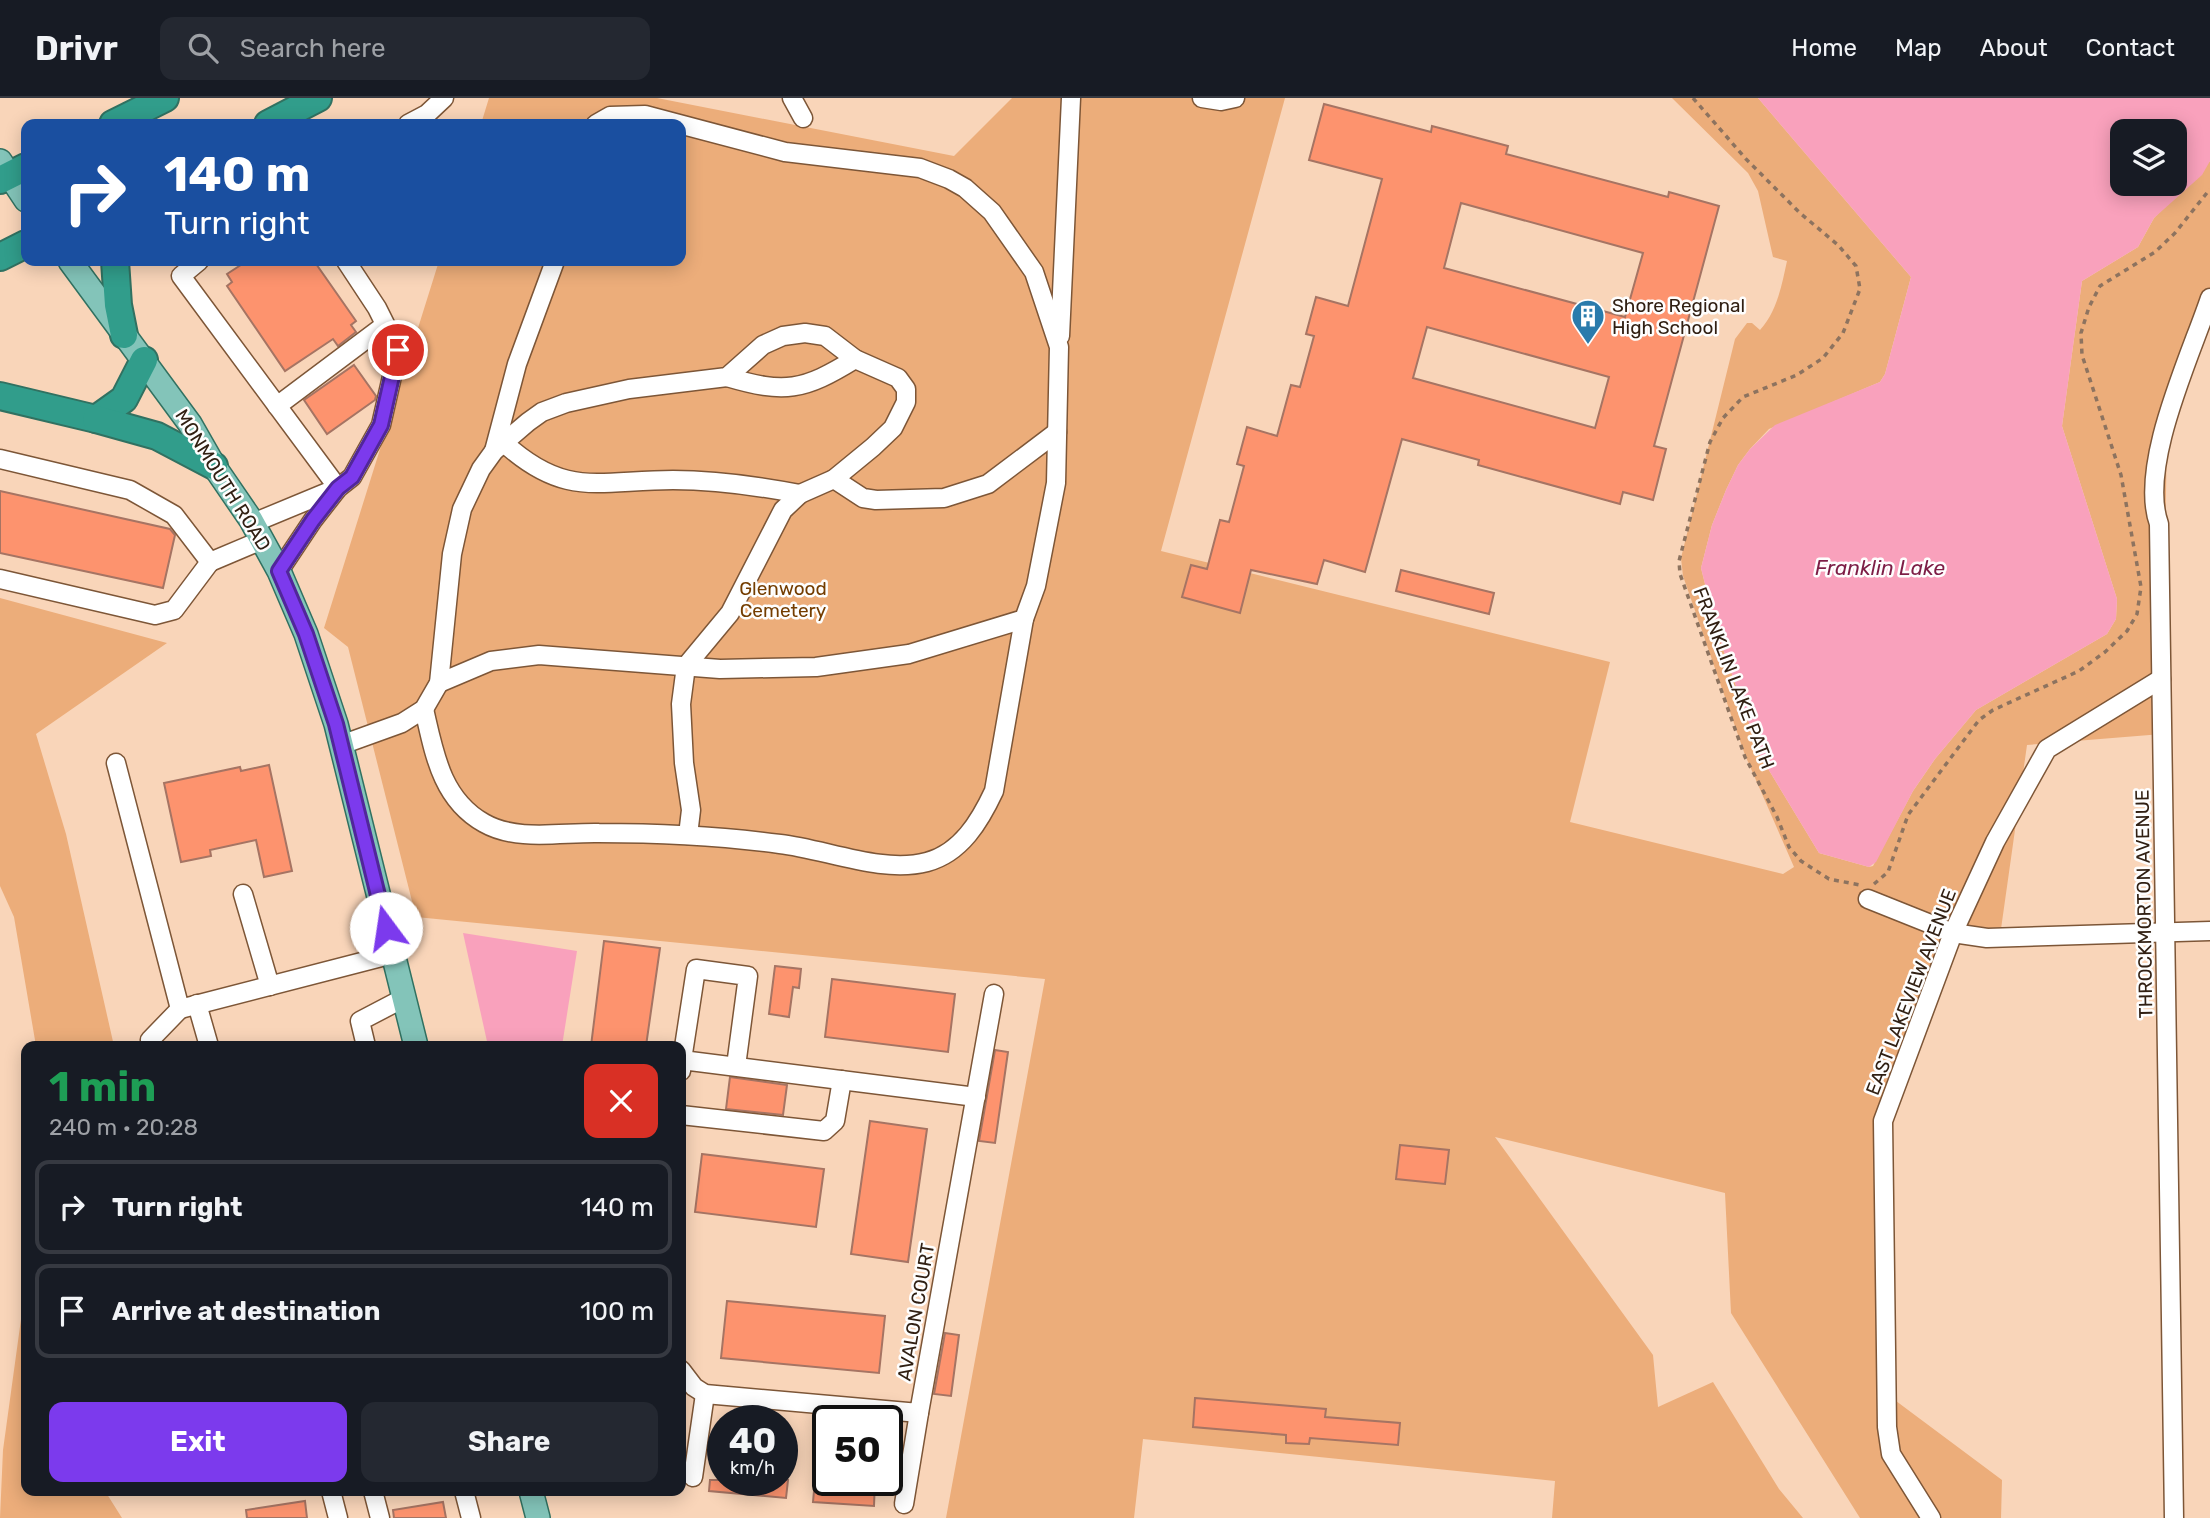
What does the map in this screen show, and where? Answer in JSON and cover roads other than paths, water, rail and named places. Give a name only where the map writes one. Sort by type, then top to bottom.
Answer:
[{"type":"highway","points":[[123,119],[165,98]]},
{"type":"highway","points":[[278,119],[318,98]]},
{"type":"highway","points":[[0,257],[21,246]]},
{"type":"highway","points":[[115,266],[118,305],[124,335]]},
{"type":"highway","points":[[96,419],[124,399],[144,360]]},
{"type":"highway","points":[[0,396],[157,436],[214,466]]},
{"type":"main road","points":[[9,171],[21,191]]},
{"type":"main road","name":"MONMOUTH ROAD","points":[[74,266],[190,424],[258,532],[279,571],[306,634],[341,745],[415,1041]]},
{"type":"main road","points":[[528,1496],[538,1518]]},
{"type":"street","points":[[432,119],[444,98]]},
{"type":"street","points":[[792,98],[803,118]]},
{"type":"street","points":[[424,709],[436,764],[445,783],[457,801],[485,824],[505,832],[688,835],[782,844],[863,860],[916,864],[942,856],[972,831],[994,791],[1024,620],[1036,586],[1056,483],[1059,347],[1071,98]]},
{"type":"street","points":[[1202,98],[1221,101],[1235,98]]},
{"type":"street","points":[[605,119],[610,116],[645,115],[660,119]]},
{"type":"street","points":[[686,126],[786,152],[908,165],[938,173],[965,188],[992,212],[1034,272],[1059,347]]},
{"type":"street","points":[[193,266],[181,276],[338,488]]},
{"type":"street","points":[[0,579],[155,615],[174,610],[210,562],[338,488],[352,477],[381,425],[398,350],[349,266]]},
{"type":"street","points":[[341,745],[402,723],[424,709],[439,683],[456,529],[467,499],[499,447],[517,365],[553,266]]},
{"type":"street","points":[[1034,272],[1063,270]]},
{"type":"street","name":"THROCKMORTON AVENUE","points":[[2174,1518],[2156,471],[2167,422],[2210,298]]},
{"type":"street","points":[[277,406],[385,325]]},
{"type":"street","points":[[688,835],[691,810],[684,763],[681,704],[686,666],[730,613],[783,510],[800,494],[834,479],[893,428],[906,402],[906,389],[898,378],[855,359],[825,336],[805,333],[783,336],[763,345],[727,377]]},
{"type":"street","points":[[499,447],[542,412],[566,403],[629,389],[727,377],[759,386],[790,387],[823,379],[855,359]]},
{"type":"street","points":[[834,479],[863,498],[944,498],[988,484],[1057,432]]},
{"type":"street","points":[[499,447],[537,469],[560,479],[583,484],[713,481],[800,494]]},
{"type":"street","points":[[0,459],[130,490],[174,515],[210,562]]},
{"type":"street","points":[[279,571],[338,488]]},
{"type":"street","points":[[439,683],[491,661],[539,655],[759,670],[866,661],[945,644],[1024,620]]},
{"type":"street","name":"EAST LAKEVIEW AVENUE","points":[[1931,1518],[1891,1454],[1886,1427],[1888,1401],[1883,1121],[1953,933],[1995,842],[2046,749],[2161,679]]},
{"type":"street","points":[[116,763],[180,1009]]},
{"type":"street","points":[[1867,890],[1953,933],[1987,938],[2210,931]]},
{"type":"street","points":[[243,894],[270,986]]},
{"type":"street","points":[[150,1041],[180,1009],[393,954]]},
{"type":"street","points":[[685,1041],[695,969],[748,976],[736,1066]]},
{"type":"street","name":"AVALON COURT","points":[[904,1504],[994,994]]},
{"type":"street","points":[[365,1041],[360,1021],[404,998]]},
{"type":"street","points":[[197,1004],[208,1041]]},
{"type":"street","points":[[686,1065],[736,1066],[976,1097]]},
{"type":"street","points":[[686,1116],[824,1131],[835,1121],[842,1080]]},
{"type":"street","points":[[686,1377],[694,1387],[705,1394],[919,1413]]},
{"type":"street","points":[[693,1477],[705,1394]]},
{"type":"street","points":[[332,1496],[338,1518]]},
{"type":"street","points":[[374,1496],[380,1518]]},
{"type":"street","points":[[465,1496],[471,1518]]},
{"type":"water","name":"Franklin Lake","points":[[1758,98],[2210,98],[2210,161],[2202,175],[2187,188],[2187,119],[2110,119],[2110,196],[2179,196],[2154,218],[2138,247],[2082,281],[2062,426],[2117,599],[2116,619],[2107,634],[1976,710],[1935,759],[1913,791],[1876,862],[1869,867],[1819,853],[1761,757],[1717,632],[1701,568],[1712,525],[1726,490],[1738,465],[1750,449],[1775,425],[1880,382],[1885,374],[1911,277]]},
{"type":"water","points":[[463,933],[577,951],[563,1041],[487,1041]]},
{"type":"place","name":"Shore Regional High School","points":[[1588,346]]},
{"type":"park label","name":"Glenwood Cemetery","points":[[783,599]]}]
